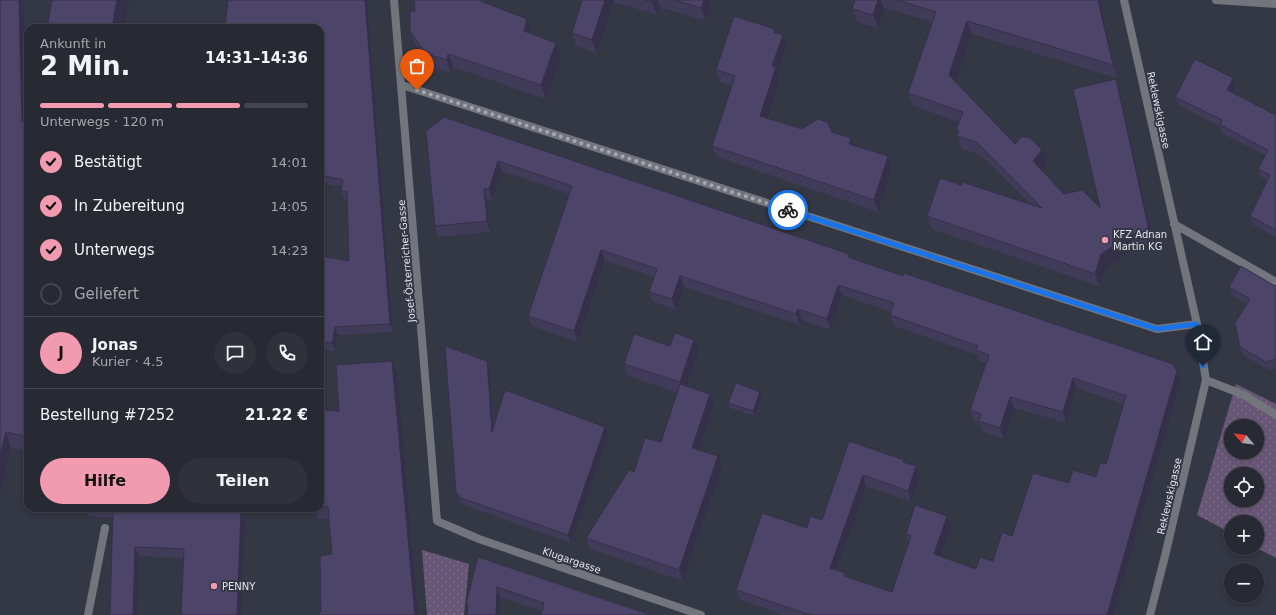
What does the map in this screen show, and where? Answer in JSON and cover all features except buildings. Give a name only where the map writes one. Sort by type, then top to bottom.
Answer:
[{"type":"street","name":"Josef-Österreicher-Gasse","points":[[394,0],[437,521]]},
{"type":"street","name":"Reklewskigasse","points":[[1124,0],[1196,324],[1206,380],[1150,615]]},
{"type":"street","points":[[1216,0],[1276,4]]},
{"type":"street","points":[[402,85],[1157,329],[1196,324]]},
{"type":"street","points":[[1174,224],[1276,282]]},
{"type":"street","points":[[1206,380],[1244,395],[1276,414]]},
{"type":"street","name":"Klugargasse","points":[[437,521],[479,538],[701,615]]},
{"type":"street","points":[[88,615],[105,528]]},
{"type":"shaded area","points":[[1236,384],[1276,404],[1276,558],[1264,552],[1264,515],[1224,515],[1224,529],[1197,515],[1224,424],[1224,459],[1264,459],[1264,419],[1226,419]]},
{"type":"shaded area","points":[[422,550],[469,564],[464,615],[427,615]]},
{"type":"way so far","points":[[417,90],[788,210]]},
{"type":"place","name":"KFZ Adnan Martin KG","points":[[1105,240]]},
{"type":"place","name":"PENNY","points":[[214,586]]},
{"type":"route","points":[[788,210],[1157,329],[1196,324],[1203,366]]}]
